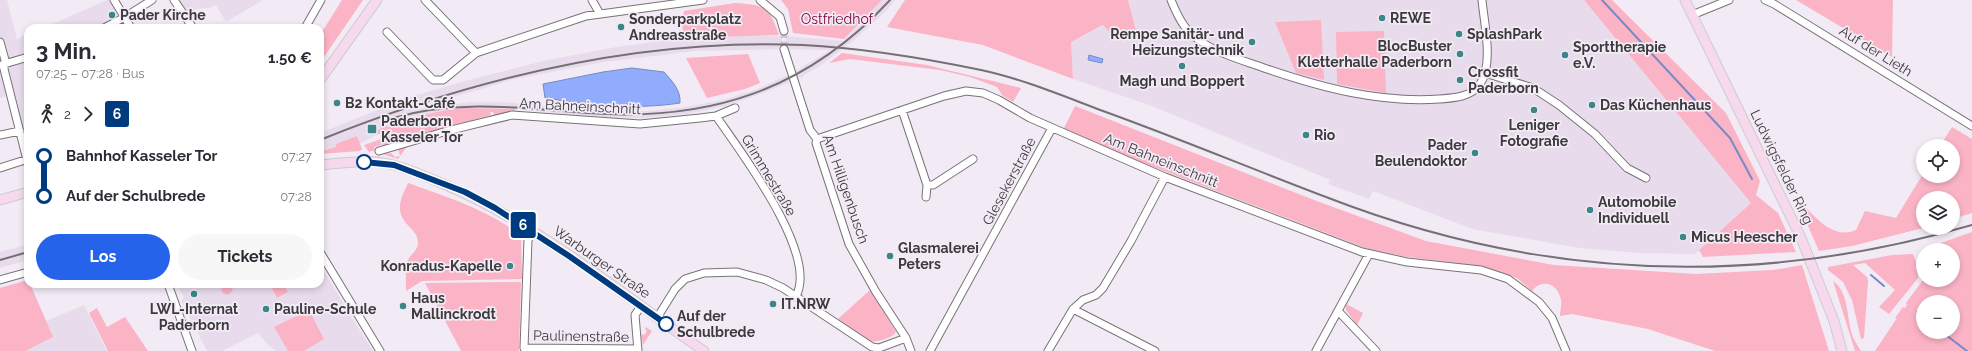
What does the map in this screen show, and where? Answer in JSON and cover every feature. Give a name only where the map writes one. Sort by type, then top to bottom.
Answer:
[{"type":"main road","points":[[324,74],[376,0]]},
{"type":"main road","name":"Ludwigsfelder Ring","points":[[1685,0],[1801,238],[1834,320],[1842,351]]},
{"type":"main road","name":"Warburger Straße","points":[[324,165],[370,162],[394,165],[476,198],[533,231],[704,351]]},
{"type":"main road","points":[[0,200],[24,193]]},
{"type":"street","points":[[114,0],[129,24]]},
{"type":"street","points":[[112,24],[125,18],[152,0]]},
{"type":"street","points":[[174,0],[190,24]]},
{"type":"street","points":[[307,24],[321,0]]},
{"type":"street","points":[[425,0],[476,53]]},
{"type":"street","points":[[592,0],[600,14]]},
{"type":"street","points":[[387,32],[433,80],[443,80],[476,53],[568,22],[600,14],[677,2],[703,0]]},
{"type":"street","points":[[760,0],[780,17],[784,31]]},
{"type":"street","points":[[1171,0],[1184,28],[1208,46],[1249,63],[1350,93],[1394,99],[1424,100],[1456,97],[1470,92],[1477,87],[1485,73],[1487,56],[1482,0]]},
{"type":"street","points":[[1692,15],[1718,3],[1729,0]]},
{"type":"street","name":"Auf der Lieth","points":[[1765,0],[1774,4],[1972,126]]},
{"type":"street","points":[[0,42],[2,65],[24,146]]},
{"type":"street","name":"Am Hilligenbusch","points":[[784,49],[810,130],[817,139],[816,143],[849,244],[876,292],[906,338],[911,351]]},
{"type":"street","points":[[2,65],[24,58]]},
{"type":"street","points":[[1485,73],[1533,88],[1559,105],[1595,134],[1627,168],[1646,178]]},
{"type":"street","name":"Am Bahneinschnitt","points":[[817,139],[958,92],[974,91],[992,96],[1030,118],[1165,177],[1369,254],[1407,262],[1481,270],[1514,282],[1539,302],[1554,321],[1566,351]]},
{"type":"street","name":"Am Bahneinschnitt","points":[[379,150],[448,130],[512,115],[640,124],[684,121],[716,116],[735,108]]},
{"type":"street","points":[[902,110],[926,185],[926,198]]},
{"type":"street","name":"Grimmestraße","points":[[716,116],[753,169],[785,227],[797,254],[801,268],[800,290],[796,296]]},
{"type":"street","name":"Glesekerstraße","points":[[930,351],[1052,128]]},
{"type":"street","points":[[0,135],[20,131]]},
{"type":"street","points":[[926,185],[932,185],[973,159]]},
{"type":"street","points":[[0,168],[24,162]]},
{"type":"street","points":[[1048,351],[1073,309],[1083,300],[1101,292],[1132,241],[1165,177]]},
{"type":"street","name":"Paulinenstraße","points":[[533,231],[528,240],[524,348],[638,350]]},
{"type":"street","points":[[1316,351],[1369,254]]},
{"type":"street","points":[[324,259],[380,351]]},
{"type":"street","points":[[657,318],[675,289],[685,279],[704,273],[727,271],[742,273],[775,284],[796,296],[872,348],[880,348],[906,338]]},
{"type":"street","points":[[0,280],[24,273]]},
{"type":"street","points":[[169,288],[192,351]]},
{"type":"street","points":[[638,350],[635,315],[641,306]]},
{"type":"street","points":[[1073,309],[1155,351]]},
{"type":"street","points":[[1338,312],[1344,315],[1354,329],[1376,351]]},
{"type":"shaded area","points":[[0,0],[7,0],[17,39],[24,36],[24,137],[13,94],[0,98]]},
{"type":"shaded area","points":[[107,0],[112,0],[127,24],[52,24]]},
{"type":"shaded area","points":[[179,0],[263,0],[226,22],[216,5],[187,13]]},
{"type":"shaded area","points":[[882,0],[895,0],[886,11],[853,41],[820,66],[804,75],[804,77],[797,79],[794,72],[830,50],[786,49],[786,36],[843,41]]},
{"type":"shaded area","points":[[1128,0],[1584,0],[1751,203],[1695,254],[1638,253],[1579,248],[1472,229],[1373,191],[1369,199],[1328,184],[1330,180],[1152,106],[1073,79],[1071,42],[1104,25],[1118,41],[1138,39]]},
{"type":"shaded area","points":[[782,36],[782,49],[696,51],[604,62],[515,79],[416,108],[471,102],[501,102],[604,111],[648,111],[686,107],[723,100],[760,88],[787,75],[790,82],[726,106],[687,114],[643,118],[593,117],[515,109],[447,110],[442,113],[392,124],[393,126],[375,131],[376,135],[360,144],[357,136],[336,147],[324,150],[324,131],[410,97],[543,61],[610,48],[675,39]]},
{"type":"shaded area","points":[[24,245],[24,261],[0,268],[0,252]]},
{"type":"shaded area","name":"Pauline-Schule","points":[[324,271],[373,351],[276,351],[266,343],[258,333],[222,351],[207,351],[181,300],[184,298],[179,288],[324,288]]},
{"type":"shaded area","points":[[24,281],[24,288],[32,288],[46,321],[84,305],[107,351],[0,351],[0,288]]},
{"type":"green space","points":[[342,0],[363,0],[324,57],[324,29]]},
{"type":"green space","name":"Ostfriedhof","points":[[781,0],[882,0],[844,39],[793,33],[788,9]]},
{"type":"green space","points":[[905,0],[1128,0],[1138,38],[1118,41],[1103,25],[1071,42],[1073,79],[983,45],[887,27]]},
{"type":"green space","points":[[1584,0],[1612,0],[1726,113],[1760,181],[1756,195],[1778,213],[1796,252],[1703,257],[1699,250],[1751,203]]},
{"type":"green space","points":[[1796,0],[1893,0],[1892,57]]},
{"type":"green space","points":[[735,3],[759,6],[764,9],[772,18],[779,35],[684,38],[682,24],[684,11]]},
{"type":"green space","points":[[1321,20],[1324,80],[1296,73],[1275,22]]},
{"type":"green space","points":[[1384,31],[1386,93],[1337,84],[1336,32]]},
{"type":"green space","points":[[842,53],[927,65],[1021,88],[1013,102],[1002,95],[997,87],[970,77],[940,70],[850,59],[829,63]]},
{"type":"green space","points":[[748,54],[760,83],[745,89],[707,98],[686,58]]},
{"type":"green space","points":[[1075,106],[1314,200],[1426,241],[1554,265],[1696,274],[1773,270],[1802,265],[1829,351],[1715,351],[1648,329],[1572,314],[1560,316],[1561,302],[1559,294],[1553,286],[1549,284],[1540,285],[1532,291],[1517,278],[1481,266],[1408,257],[1368,249],[1062,132]]},
{"type":"green space","points":[[464,108],[515,109],[514,112],[495,116],[493,112],[490,112],[491,115],[403,140],[384,147],[383,144],[374,147],[375,150],[369,152],[364,145],[387,137],[385,132],[376,135],[375,131],[381,129],[380,127],[386,125],[387,127],[392,126],[392,124],[428,114]]},
{"type":"green space","points":[[1952,127],[1972,139],[1972,213],[1960,217],[1960,191],[1916,191],[1916,230],[1852,246],[1819,251],[1795,196],[1822,224],[1838,232],[1856,230],[1865,211],[1896,218],[1917,183],[1960,183],[1960,139],[1944,139]]},
{"type":"green space","points":[[357,136],[362,149],[360,151],[324,154],[324,150],[336,147],[336,144]]},
{"type":"green space","points":[[408,145],[398,159],[379,153],[384,150],[385,154],[391,153],[395,157],[400,156],[398,148]]},
{"type":"green space","points":[[408,183],[481,211],[495,218],[521,235],[522,279],[422,281],[406,291],[407,263],[418,244],[415,234],[405,222],[400,211],[400,204]]},
{"type":"green space","points":[[1972,232],[1972,351],[1875,351],[1897,318],[1895,318],[1903,307],[1905,308],[1907,305],[1906,303],[1918,287],[1960,287],[1960,243],[1940,243]]},
{"type":"green space","points":[[1913,254],[1916,262],[1916,280],[1889,314],[1879,307],[1895,290],[1865,263],[1853,265],[1867,277],[1868,281],[1864,338],[1861,339],[1852,300],[1843,282],[1828,270],[1828,267],[1892,255]]},
{"type":"green space","points":[[24,281],[24,288],[32,288],[53,337],[25,351],[0,351],[0,288]]},
{"type":"green space","points":[[1833,281],[1842,292],[1845,299],[1853,337],[1861,351],[1855,351]]},
{"type":"green space","points":[[521,282],[519,351],[461,351],[425,283]]},
{"type":"green space","points":[[222,288],[232,288],[231,293],[229,294],[225,294],[222,291]]},
{"type":"green space","points":[[272,288],[286,288],[288,292],[277,298]]},
{"type":"green space","points":[[870,290],[896,332],[888,338],[870,342],[838,319]]},
{"type":"green space","points":[[1346,304],[1363,313],[1357,325],[1346,310]]},
{"type":"green space","points":[[97,308],[107,327],[125,317],[148,351],[108,351],[89,313]]},
{"type":"green space","points":[[309,310],[324,339],[304,351],[288,351],[274,327]]},
{"type":"green space","points":[[646,327],[652,331],[643,345],[641,334],[644,335],[647,331],[645,329]]},
{"type":"water","points":[[1089,55],[1103,59],[1102,63],[1088,60]]},
{"type":"water","points":[[632,68],[664,72],[673,82],[679,94],[680,103],[646,106],[612,106],[545,98],[543,84]]},
{"type":"waterway","points":[[1602,0],[1730,138],[1752,179]]},
{"type":"waterway","points":[[1871,275],[1884,286]]},
{"type":"waterway","points":[[1951,339],[1967,351]]},
{"type":"tunnel","points":[[784,31],[784,49]]},
{"type":"railway","points":[[393,118],[442,108],[490,106],[588,113],[632,114],[675,112],[715,105],[753,94],[790,78],[825,57],[858,31],[890,0]]},
{"type":"railway","points":[[324,138],[437,98],[496,81],[557,67],[617,56],[679,48],[741,45],[803,45],[848,48],[893,54],[997,74],[1058,94],[1326,197],[1406,225],[1486,245],[1566,259],[1647,266],[1728,266],[1809,259],[1890,246],[1972,225]]},
{"type":"railway","points":[[0,260],[24,253]]},
{"type":"bus line","name":"6","points":[[364,162],[378,162],[394,165],[426,176],[465,192],[482,201],[537,234],[666,324]]},
{"type":"place","name":"Pader Kirche","points":[[112,15]]},
{"type":"place","name":"REWE","points":[[1382,18]]},
{"type":"place","name":"Sonderparkplatz Andreasstraße","points":[[621,27]]},
{"type":"place","name":"SplashPark","points":[[1459,34]]},
{"type":"place","name":"Rempe Sanitär- und Heizungstechnik","points":[[1252,42]]},
{"type":"place","name":"BlocBuster Kletterhalle Paderborn","points":[[1460,54]]},
{"type":"place","name":"Sporttherapie e.V.","points":[[1565,55]]},
{"type":"place","name":"Magh und Boppert","points":[[1182,66]]},
{"type":"place","name":"Crossfit Paderborn","points":[[1460,80]]},
{"type":"place","name":"B2 Kontakt-Café","points":[[337,103]]},
{"type":"place","name":"Das Küchenhaus","points":[[1592,105]]},
{"type":"place","name":"Leniger Fotografie","points":[[1534,110]]},
{"type":"place","name":"Paderborn Kasseler Tor","points":[[372,129]]},
{"type":"place","name":"Rio","points":[[1306,135]]},
{"type":"place","name":"Pader Beulendoktor","points":[[1475,153]]},
{"type":"place","name":"Automobile Individuell","points":[[1590,210]]},
{"type":"place","name":"Micus Heescher","points":[[1683,237]]},
{"type":"place","name":"Glasmalerei Peters","points":[[890,256]]},
{"type":"place","name":"Konradus-Kapelle","points":[[510,266]]},
{"type":"place","name":"LWL-Internat Paderborn","points":[[194,294]]},
{"type":"place","name":"IT.NRW","points":[[773,304]]},
{"type":"place","name":"Haus Mallinckrodt","points":[[403,306]]},
{"type":"place","name":"Pauline-Schule","points":[[266,309]]},
{"type":"place","name":"Auf der Schulbrede","points":[[666,324]]}]
